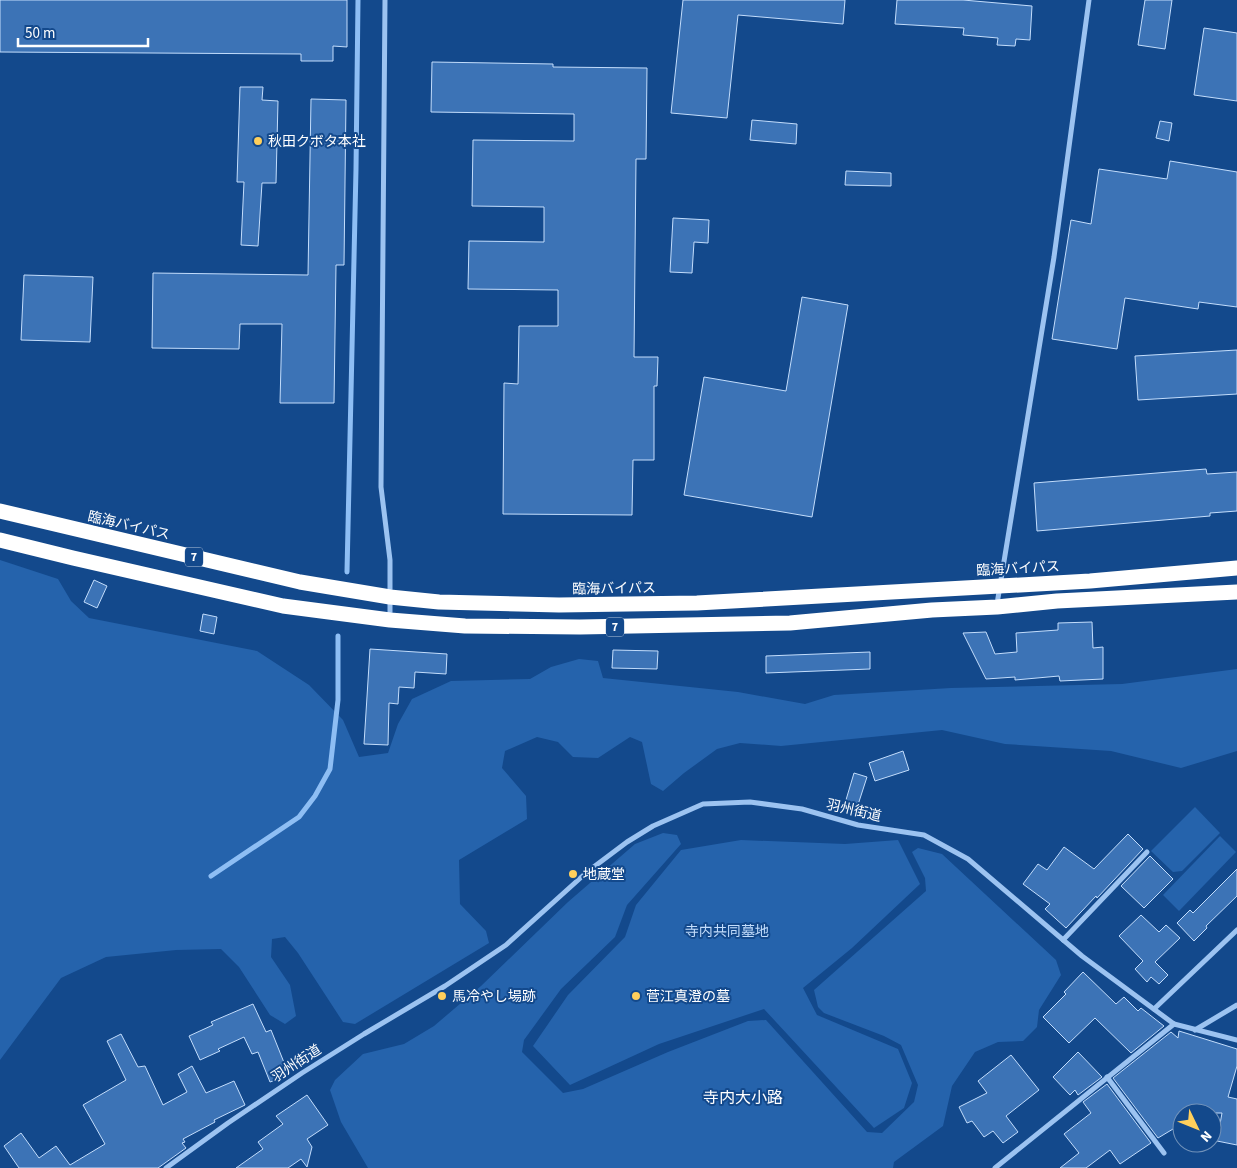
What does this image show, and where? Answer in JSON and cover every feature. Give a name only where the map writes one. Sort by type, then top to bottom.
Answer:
[{"type":"highway","name":"臨海バイパス","points":[[0,511],[300,582],[390,596],[459,603],[697,603],[1090,581],[1237,568]]},
{"type":"highway","name":"7","points":[[0,540],[283,606],[390,620],[465,626],[580,627],[781,623],[1057,601],[1237,592]]},
{"type":"street","points":[[385,0],[381,487],[390,560],[390,620]]},
{"type":"street","points":[[997,607],[1054,257],[1089,0]]},
{"type":"street","name":"羽州街道","points":[[166,1168],[302,1073],[458,978],[506,945],[587,872],[627,842],[653,826],[703,804],[750,802],[793,808],[858,825],[924,835],[968,859],[1082,956],[1174,1024],[1237,1040]]},
{"type":"street","points":[[1063,940],[1147,852]]},
{"type":"street","points":[[1154,1008],[1237,930]]},
{"type":"street","points":[[1195,1030],[1237,1005]]},
{"type":"street","points":[[995,1168],[1174,1024]]},
{"type":"street","points":[[1107,1077],[1164,1153]]},
{"type":"green space","points":[[0,560],[58,579],[71,601],[89,618],[257,651],[309,685],[343,720],[359,757],[388,753],[398,724],[412,699],[451,681],[530,679],[551,667],[579,659],[598,661],[603,678],[738,692],[805,704],[834,695],[951,688],[1122,684],[1237,669],[1237,751],[1181,768],[1111,751],[1005,744],[942,730],[781,746],[740,743],[717,749],[663,791],[651,784],[642,742],[630,737],[598,758],[573,757],[558,742],[537,737],[505,751],[502,768],[526,796],[527,819],[459,860],[460,904],[486,931],[489,943],[355,1024],[343,1022],[298,953],[285,937],[272,939],[271,957],[290,985],[296,1016],[285,1024],[270,1015],[239,967],[221,949],[176,950],[106,957],[61,978],[0,1060]]},
{"type":"green space","points":[[1195,807],[1220,833],[1182,871],[1173,872],[1151,851]]},
{"type":"green space","points":[[663,833],[677,835],[681,844],[627,905],[615,937],[561,989],[524,1040],[522,1052],[563,1093],[583,1089],[668,1052],[748,1021],[766,1020],[867,1132],[882,1133],[914,1102],[918,1085],[901,1045],[884,1036],[824,1013],[818,1007],[814,990],[926,891],[925,878],[912,852],[918,848],[942,854],[1056,960],[1061,975],[1039,1010],[1037,1027],[1023,1041],[998,1042],[975,1052],[952,1086],[943,1126],[894,1162],[893,1168],[368,1168],[341,1122],[330,1090],[335,1080],[363,1054],[404,1044],[434,1026],[481,986],[568,902],[635,844]]},
{"type":"green space","points":[[1220,836],[1236,852],[1179,911],[1163,895]]},
{"type":"green space","name":"寺内共同墓地","points":[[741,840],[845,844],[898,840],[920,884],[852,948],[803,988],[817,1015],[898,1049],[912,1083],[904,1108],[874,1128],[764,1009],[659,1044],[570,1085],[533,1046],[568,995],[625,937],[636,905],[681,850]]},
{"type":"building","points":[[0,0],[347,0],[347,47],[333,46],[333,61],[301,61],[301,54],[0,52]]},
{"type":"building","points":[[683,0],[845,0],[843,24],[738,15],[727,118],[671,113]]},
{"type":"building","points":[[897,0],[963,0],[1032,6],[1030,40],[1016,39],[1015,46],[997,45],[998,38],[963,35],[964,28],[895,24]]},
{"type":"building","points":[[1145,0],[1172,0],[1165,49],[1138,45]]},
{"type":"building","points":[[1204,28],[1237,33],[1237,101],[1194,95]]},
{"type":"building","points":[[432,62],[553,64],[553,67],[647,68],[646,159],[636,159],[634,357],[658,357],[657,386],[654,386],[654,460],[633,460],[632,515],[503,514],[504,383],[518,384],[519,326],[558,326],[558,290],[468,289],[469,241],[544,242],[544,207],[472,206],[473,140],[574,141],[574,114],[431,112]]},
{"type":"building","name":"秋田クボタ本社","points":[[240,87],[263,87],[262,100],[278,101],[276,183],[262,183],[258,246],[241,245],[244,182],[237,182]]},
{"type":"building","points":[[311,99],[346,100],[344,265],[336,265],[334,403],[280,403],[282,324],[240,324],[239,349],[152,348],[153,273],[308,275]]},
{"type":"building","points":[[752,120],[797,124],[796,144],[750,140]]},
{"type":"building","points":[[1160,121],[1172,123],[1169,141],[1156,138]]},
{"type":"building","points":[[1170,161],[1237,172],[1237,307],[1199,302],[1198,309],[1125,298],[1117,349],[1052,339],[1071,220],[1091,224],[1099,169],[1167,179]]},
{"type":"building","points":[[846,171],[891,173],[891,186],[845,185]]},
{"type":"building","points":[[673,218],[709,220],[708,243],[694,242],[692,273],[670,272]]},
{"type":"building","points":[[24,275],[93,277],[90,342],[21,340]]},
{"type":"building","points":[[802,297],[848,305],[812,517],[684,495],[704,377],[786,391]]},
{"type":"building","points":[[1237,350],[1237,394],[1138,400],[1135,356]]},
{"type":"building","points":[[1206,469],[1207,474],[1237,472],[1237,511],[1210,513],[1210,516],[1037,531],[1034,483]]},
{"type":"building","points":[[94,580],[107,586],[97,608],[84,602]]},
{"type":"building","points":[[203,614],[217,617],[214,634],[200,631]]},
{"type":"building","points":[[1092,622],[1093,648],[1103,647],[1103,679],[1060,681],[1059,676],[1015,680],[1015,677],[986,679],[963,633],[986,632],[995,654],[1017,652],[1016,633],[1058,630],[1058,623]]},
{"type":"building","points":[[370,649],[447,654],[446,674],[415,672],[414,688],[399,687],[398,704],[389,703],[388,745],[364,744]]},
{"type":"building","points":[[613,650],[658,651],[657,669],[612,668]]},
{"type":"building","points":[[870,652],[870,669],[766,673],[766,656]]},
{"type":"building","points":[[903,751],[909,770],[875,781],[869,763]]},
{"type":"building","points":[[854,773],[867,777],[855,814],[843,810]]},
{"type":"building","points":[[1128,834],[1143,849],[1066,928],[1045,909],[1050,904],[1023,884],[1038,864],[1047,870],[1064,847],[1094,869]]},
{"type":"building","points":[[1150,856],[1173,879],[1144,908],[1121,886]]},
{"type":"building","points":[[1237,869],[1237,896],[1206,926],[1207,928],[1194,941],[1177,923],[1190,910],[1193,913]]},
{"type":"building","points":[[1141,915],[1159,932],[1166,925],[1180,938],[1155,962],[1168,975],[1159,984],[1151,977],[1147,982],[1135,969],[1143,961],[1119,936]]},
{"type":"building","points":[[1083,972],[1116,1004],[1124,997],[1138,1011],[1141,1008],[1164,1026],[1131,1053],[1095,1018],[1069,1043],[1043,1017],[1066,994],[1064,992]]},
{"type":"building","points":[[253,1004],[266,1032],[271,1030],[289,1075],[270,1082],[258,1052],[252,1054],[244,1037],[200,1060],[189,1036],[213,1025],[211,1022]]},
{"type":"building","points":[[1179,1031],[1237,1049],[1237,1066],[1228,1097],[1237,1099],[1237,1145],[1222,1142],[1222,1103],[1172,1103],[1172,1130],[1158,1138],[1113,1078],[1171,1032],[1178,1038]]},
{"type":"building","points":[[121,1034],[138,1067],[145,1066],[163,1105],[187,1092],[178,1074],[192,1066],[206,1093],[234,1081],[245,1105],[214,1120],[215,1122],[183,1139],[185,1142],[182,1143],[186,1148],[158,1168],[19,1168],[4,1146],[21,1133],[39,1158],[56,1146],[70,1165],[105,1144],[83,1105],[126,1080],[107,1041]]},
{"type":"building","points":[[1078,1052],[1102,1077],[1078,1095],[1075,1090],[1070,1095],[1053,1077]]},
{"type":"building","points":[[1011,1055],[1039,1090],[1006,1116],[1018,1132],[1003,1143],[993,1131],[984,1137],[972,1121],[967,1123],[959,1107],[987,1093],[978,1081]]},
{"type":"building","points":[[1107,1084],[1151,1143],[1120,1164],[1110,1150],[1086,1168],[1060,1168],[1079,1153],[1064,1134],[1091,1113],[1083,1102]]},
{"type":"building","points":[[307,1095],[328,1125],[307,1139],[312,1147],[307,1167],[301,1159],[288,1168],[236,1168],[263,1149],[258,1142],[283,1124],[276,1116]]},
{"type":"waterway","points":[[347,572],[358,0]]},
{"type":"waterway","points":[[211,876],[299,817],[315,796],[330,769],[338,700],[338,636]]},
{"type":"place","name":"秋田クボタ本社","points":[[258,141]]},
{"type":"place","name":"地蔵堂","points":[[573,874]]},
{"type":"place","name":"馬冷やし場跡","points":[[442,996]]},
{"type":"place","name":"菅江真澄の墓","points":[[636,996]]},
{"type":"district","name":"寺内大小路","points":[[743,1097]]}]
